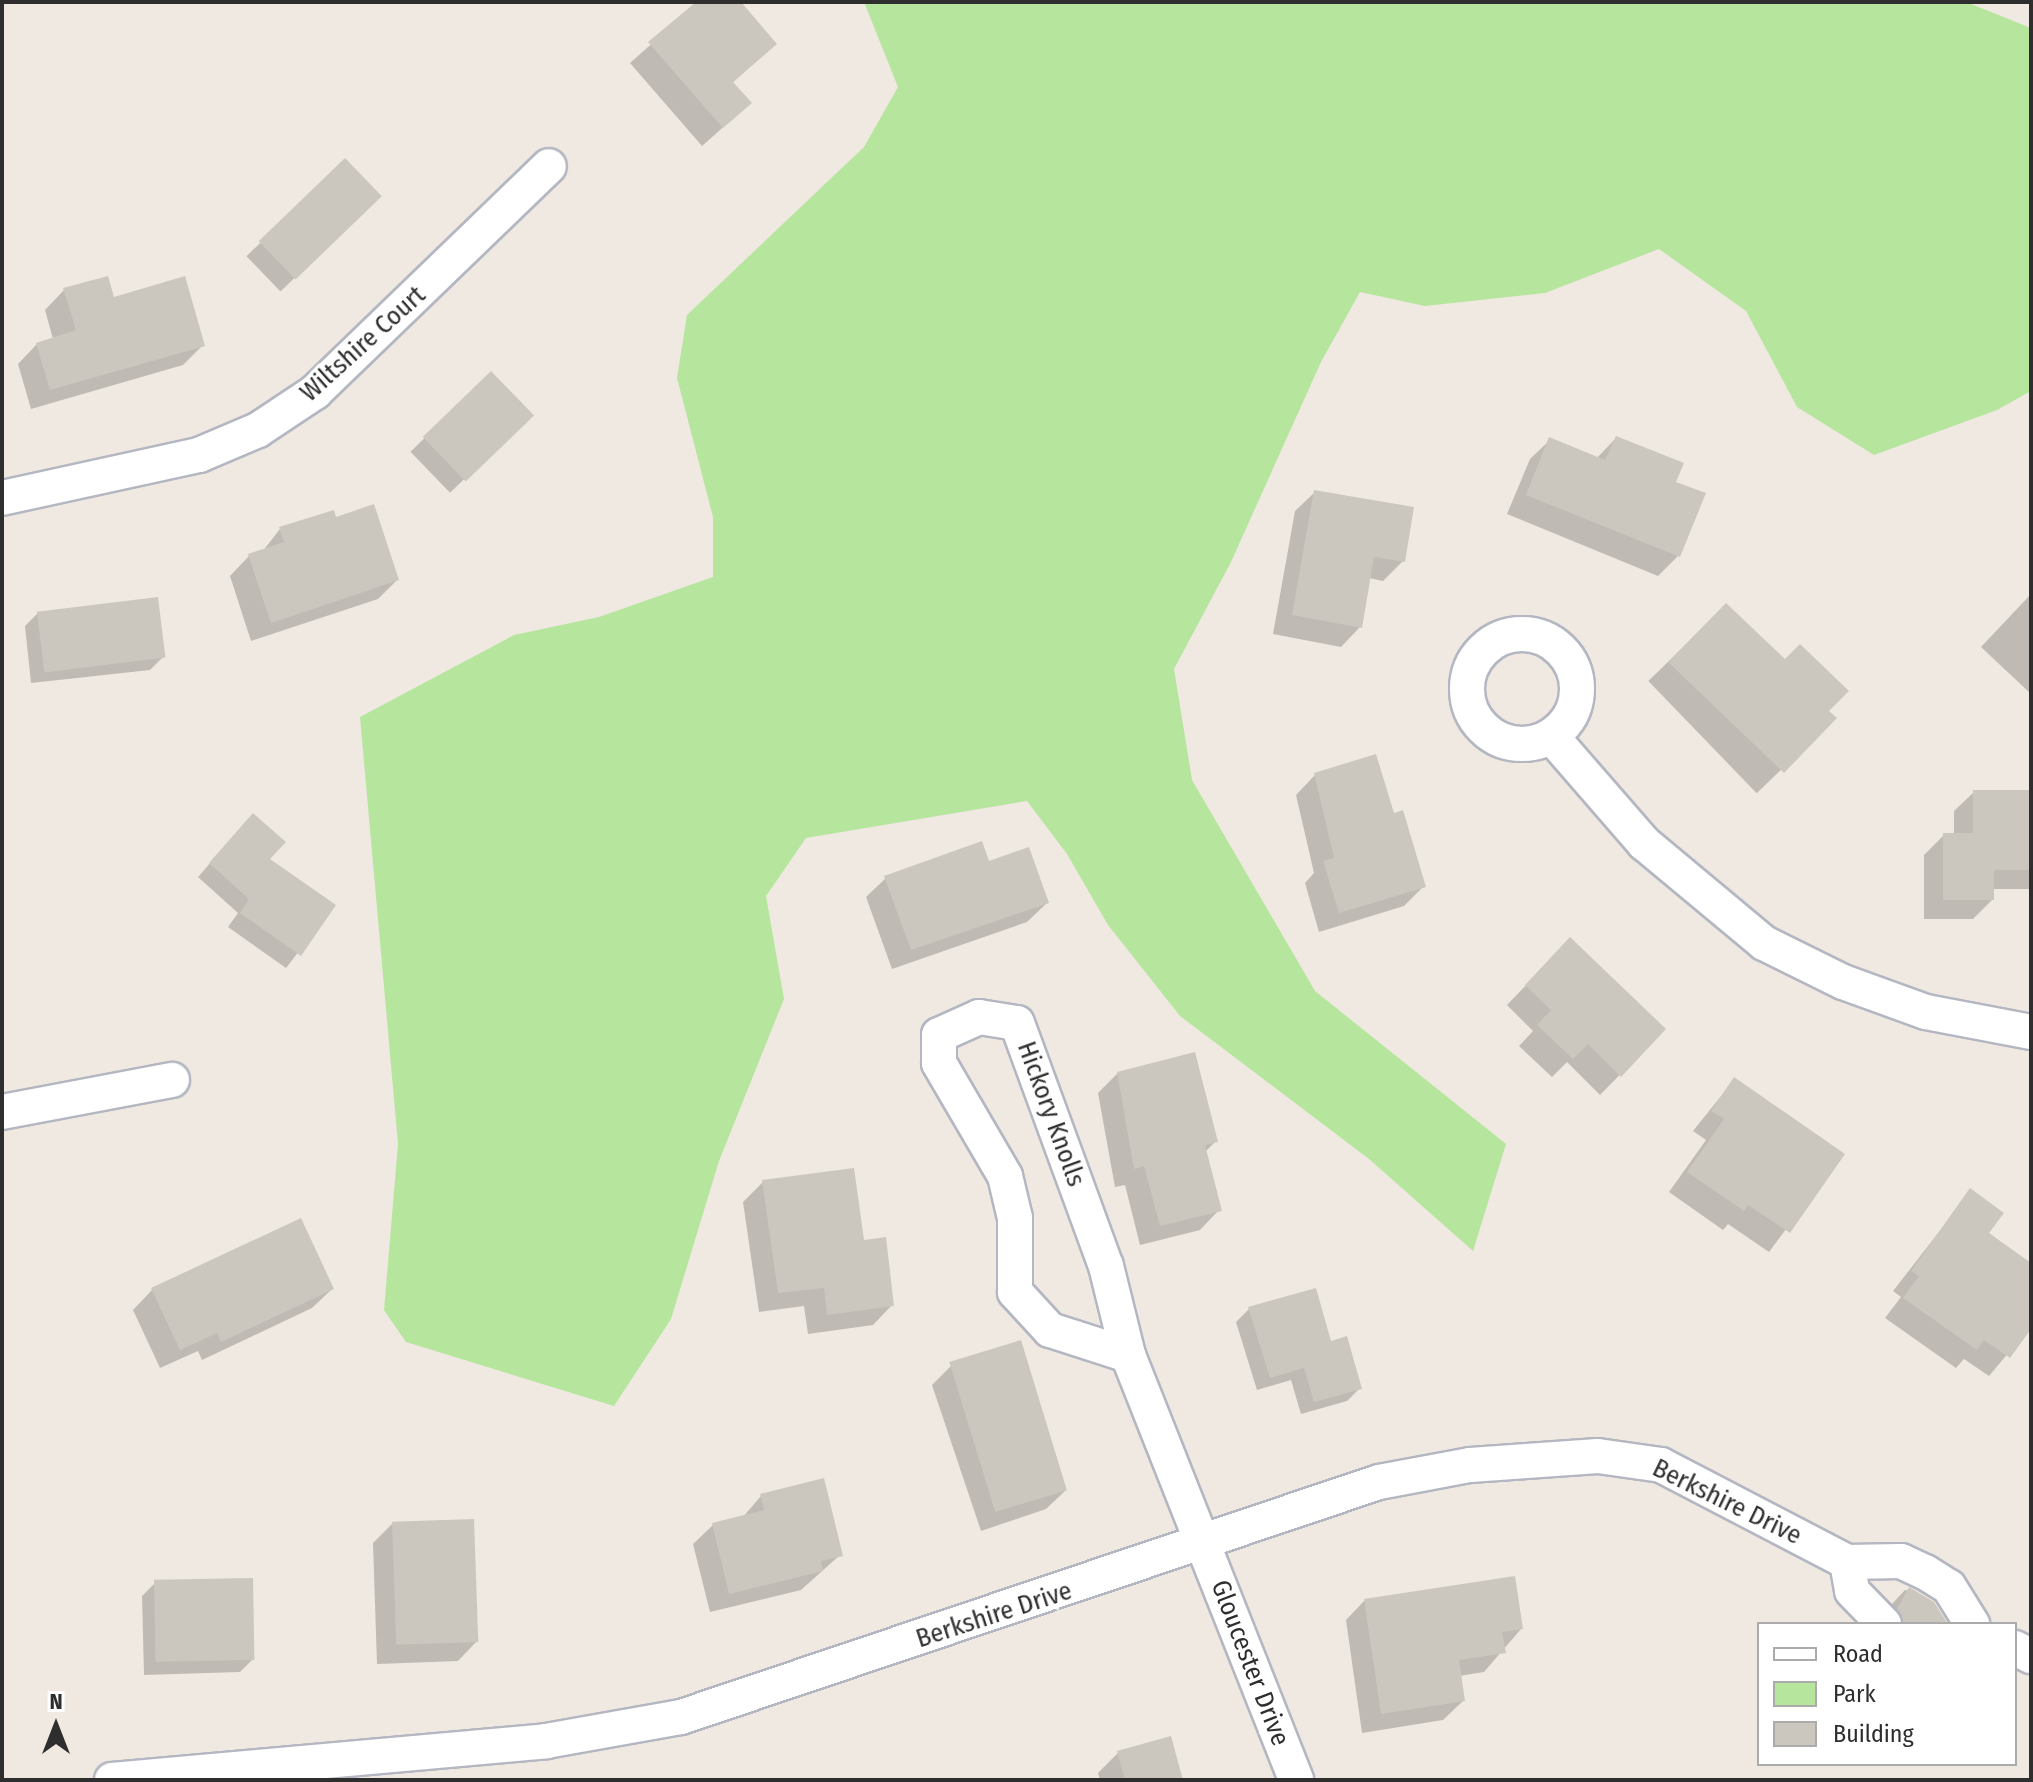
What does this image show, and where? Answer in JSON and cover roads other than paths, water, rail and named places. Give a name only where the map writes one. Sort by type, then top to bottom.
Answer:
[{"type":"street","name":"Wiltshire Court","points":[[2,498],[199,455],[258,430],[315,392],[549,166]]},
{"type":"street","points":[[1551,736],[1644,843],[1764,943],[1843,982],[1926,1012],[2031,1032]]},
{"type":"street","name":"Hickory Knolls","points":[[1128,1355],[1050,1330],[1015,1292],[1015,1218],[1005,1176],[939,1063],[939,1035],[979,1017],[1017,1023],[1106,1266],[1128,1355],[1204,1545]]},
{"type":"street","points":[[2,1112],[172,1080]]},
{"type":"street","name":"Berkshire Drive","points":[[112,1780],[516,1745],[681,1717],[1204,1545],[1379,1482],[1470,1465],[1598,1456],[1661,1465],[1847,1562],[1901,1561],[1925,1572],[1949,1587],[1971,1622]]},
{"type":"street","name":"Gloucester Drive","points":[[1204,1545],[1296,1780]]},
{"type":"street","points":[[1847,1562],[1852,1591],[1882,1622]]}]
